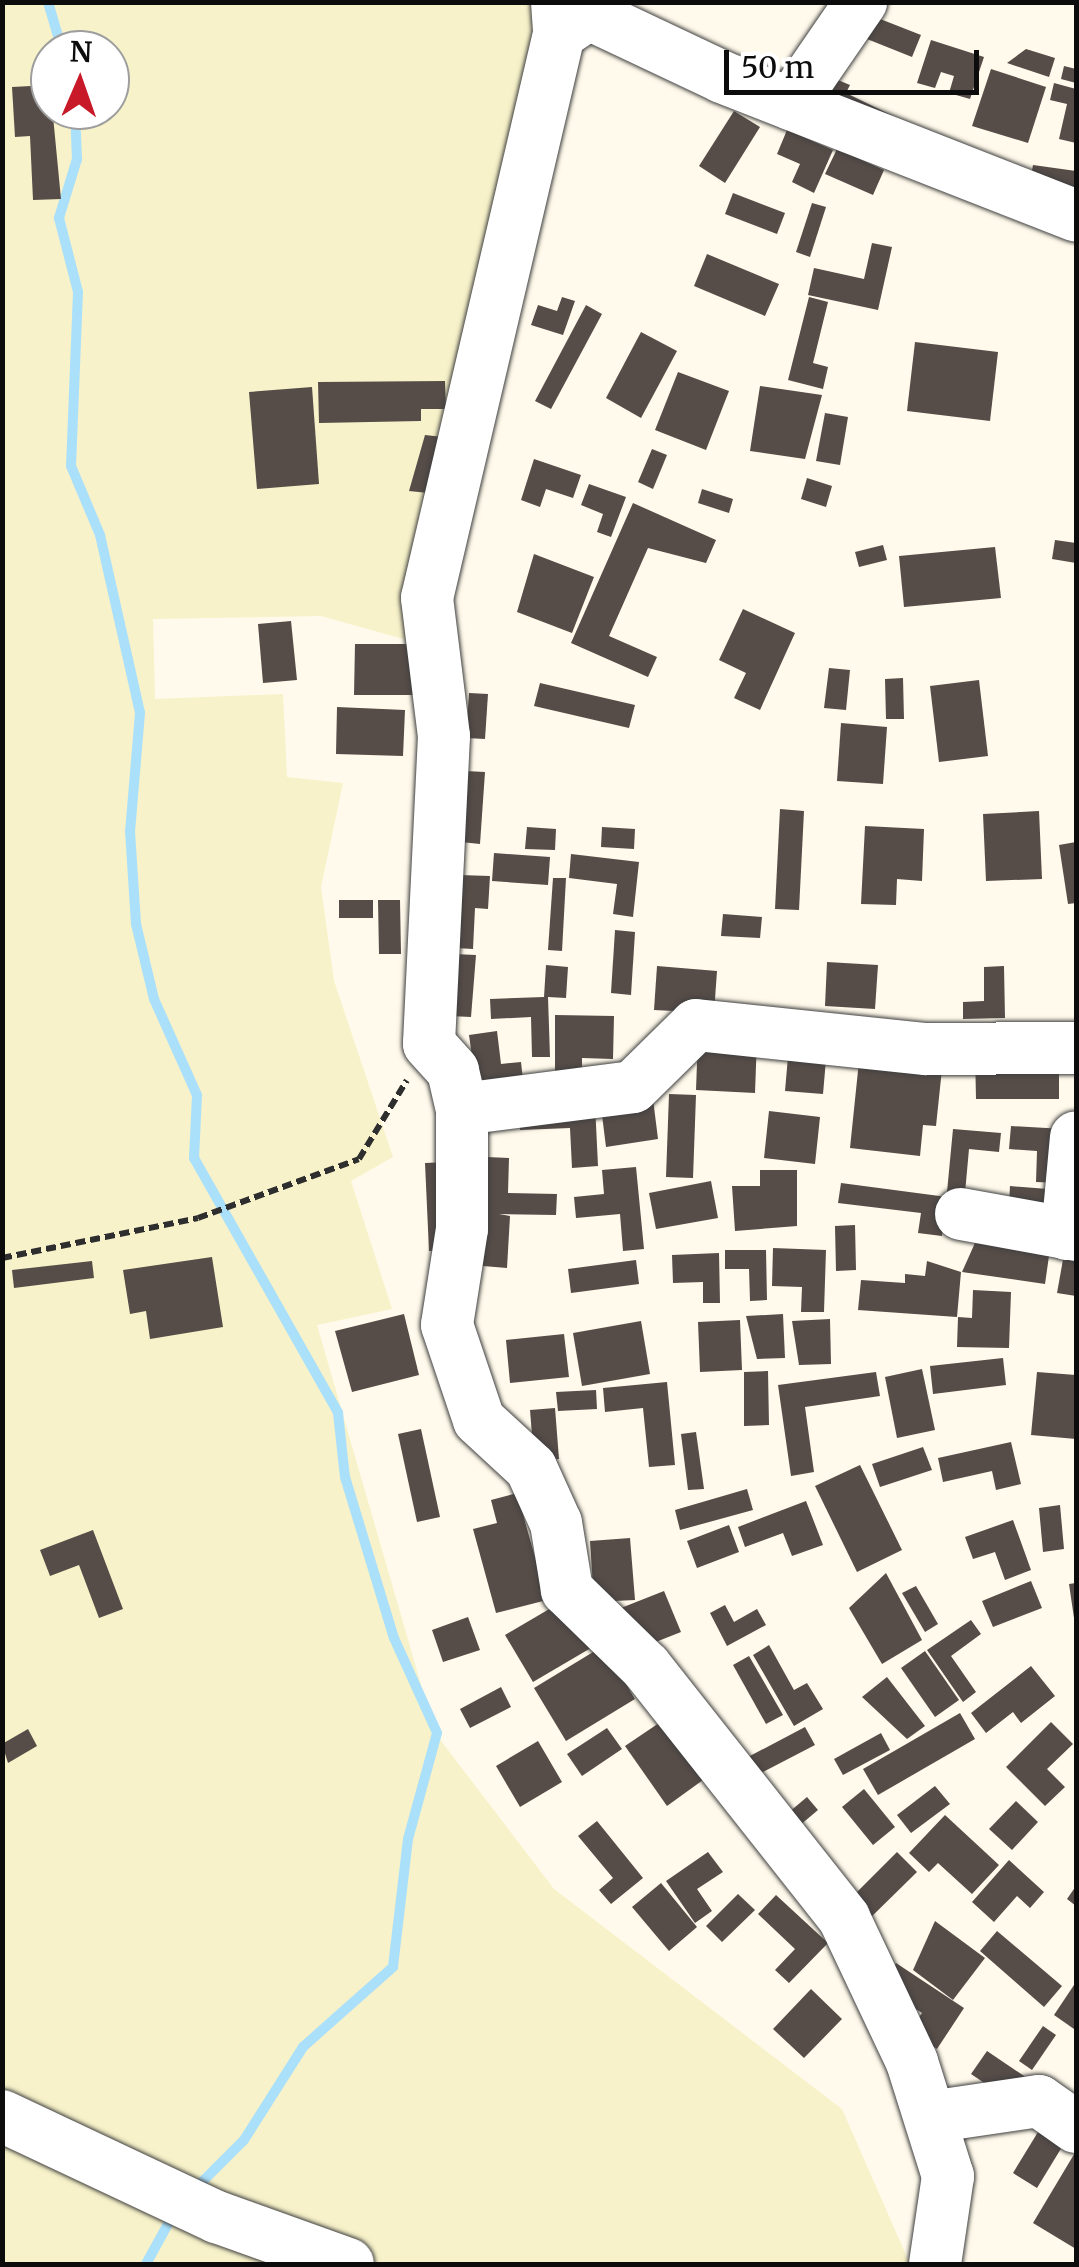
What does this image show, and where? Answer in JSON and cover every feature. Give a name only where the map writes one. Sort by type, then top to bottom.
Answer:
[{"type":"street","points":[[791,104],[861,2]]},
{"type":"street","points":[[936,2264],[948,2176],[930,2118],[844,1918],[646,1667],[567,1590],[556,1522],[530,1468],[479,1420],[446,1326],[462,1229],[462,1109],[453,1071],[429,1044],[444,736],[427,598],[558,18],[589,14],[791,104],[1076,216]]},
{"type":"street","points":[[462,1109],[633,1087],[696,1025],[926,1049],[1076,1048]]},
{"type":"street","points":[[961,1214],[1072,1234],[1076,1137]]},
{"type":"street","points":[[930,2118],[1039,2102],[1076,2126]]},
{"type":"street","points":[[2,2116],[217,2216],[348,2264]]},
{"type":"path","points":[[2,1258],[198,1218],[359,1159],[429,1044]]},
{"type":"shaded area","points":[[3,3],[548,3],[443,650],[321,616],[153,619],[155,699],[283,694],[287,777],[343,783],[321,887],[334,981],[393,1157],[351,1181],[392,1309],[317,1325],[435,1733],[554,1889],[842,2109],[910,2264],[3,2264]]},
{"type":"building","points":[[870,15],[921,35],[912,57],[862,37]]},
{"type":"building","points":[[931,40],[984,57],[970,99],[949,93],[954,76],[941,72],[935,88],[917,83]]},
{"type":"building","points":[[1026,49],[1055,58],[1049,77],[1007,63]]},
{"type":"building","points":[[1064,66],[1076,69],[1076,83],[1061,79]]},
{"type":"building","points":[[991,69],[1046,87],[1028,143],[972,126]]},
{"type":"building","points":[[838,80],[850,85],[846,93],[897,118],[826,103]]},
{"type":"building","points":[[1054,83],[1076,89],[1076,143],[1059,139],[1067,104],[1050,100]]},
{"type":"building","points":[[30,86],[30,130],[54,130],[61,199],[33,200],[30,136],[15,137],[12,87]]},
{"type":"building","points":[[734,111],[760,127],[725,183],[699,166]]},
{"type":"building","points":[[787,130],[833,150],[814,193],[792,182],[800,164],[777,154]]},
{"type":"building","points":[[837,149],[884,170],[873,195],[825,174]]},
{"type":"building","points":[[1033,165],[1076,171],[1076,199],[1028,192]]},
{"type":"building","points":[[733,193],[785,213],[777,234],[725,214]]},
{"type":"building","points":[[812,203],[826,207],[810,257],[796,252]]},
{"type":"building","points":[[872,243],[892,247],[878,310],[808,295],[814,268],[864,279]]},
{"type":"building","points":[[707,254],[779,284],[765,316],[694,286]]},
{"type":"building","points":[[562,297],[575,301],[563,335],[531,325],[538,305],[557,311]]},
{"type":"building","points":[[809,297],[828,302],[813,363],[828,367],[823,389],[788,380]]},
{"type":"building","points":[[586,305],[602,314],[551,409],[535,401]]},
{"type":"building","points":[[641,332],[677,351],[641,418],[606,398]]},
{"type":"building","points":[[915,342],[998,352],[990,421],[907,411]]},
{"type":"building","points":[[678,372],[729,391],[706,450],[655,430]]},
{"type":"building","points":[[445,381],[446,409],[421,409],[421,421],[319,423],[318,382]]},
{"type":"building","points":[[760,386],[822,395],[805,459],[750,451]]},
{"type":"building","points":[[312,387],[319,484],[257,489],[249,392]]},
{"type":"building","points":[[825,413],[848,417],[840,465],[816,461]]},
{"type":"building","points":[[425,435],[443,437],[438,494],[409,491]]},
{"type":"building","points":[[652,449],[667,455],[653,489],[638,482]]},
{"type":"building","points":[[534,459],[581,475],[573,498],[546,489],[540,507],[521,500]]},
{"type":"building","points":[[807,478],[832,486],[826,507],[801,499]]},
{"type":"building","points":[[589,484],[626,497],[611,537],[597,532],[603,514],[581,505]]},
{"type":"building","points":[[702,489],[733,499],[729,513],[698,503]]},
{"type":"building","points":[[633,503],[716,540],[706,563],[648,548],[609,636],[657,657],[648,677],[571,643]]},
{"type":"building","points":[[1055,540],[1076,543],[1076,563],[1052,559]]},
{"type":"building","points":[[883,545],[887,560],[859,567],[855,552]]},
{"type":"building","points":[[995,547],[1001,598],[904,607],[899,556]]},
{"type":"building","points":[[534,554],[594,577],[572,633],[517,612]]},
{"type":"building","points":[[743,609],[795,633],[760,710],[734,698],[746,673],[719,660]]},
{"type":"building","points":[[291,621],[297,680],[263,683],[258,624]]},
{"type":"building","points":[[355,644],[427,644],[426,695],[354,695]]},
{"type":"building","points":[[829,668],[850,670],[846,710],[824,708]]},
{"type":"building","points":[[903,678],[904,719],[886,719],[885,679]]},
{"type":"building","points":[[979,680],[988,756],[939,762],[930,686]]},
{"type":"building","points":[[540,683],[635,705],[629,728],[534,706]]},
{"type":"building","points":[[469,693],[488,694],[485,739],[466,738]]},
{"type":"building","points":[[337,707],[405,710],[403,756],[336,754]]},
{"type":"building","points":[[841,723],[887,727],[883,784],[837,781]]},
{"type":"building","points":[[465,771],[485,772],[480,844],[461,842]]},
{"type":"building","points":[[780,809],[804,811],[799,910],[775,909]]},
{"type":"building","points":[[1039,811],[1042,879],[986,881],[983,814]]},
{"type":"building","points":[[865,826],[924,829],[922,881],[897,879],[896,905],[861,904]]},
{"type":"building","points":[[527,827],[556,829],[555,850],[525,849]]},
{"type":"building","points":[[602,827],[635,829],[634,849],[601,847]]},
{"type":"building","points":[[1076,842],[1076,903],[1068,904],[1059,845]]},
{"type":"building","points":[[494,853],[550,857],[548,885],[492,881]]},
{"type":"building","points":[[571,854],[639,862],[633,917],[613,914],[617,884],[569,878]]},
{"type":"building","points":[[459,875],[490,876],[488,909],[475,908],[473,949],[456,948]]},
{"type":"building","points":[[553,878],[566,878],[562,951],[548,950]]},
{"type":"building","points":[[339,900],[373,900],[373,918],[339,918]]},
{"type":"building","points":[[378,900],[400,900],[401,954],[379,954]]},
{"type":"building","points":[[723,914],[762,917],[760,938],[721,936]]},
{"type":"building","points":[[615,930],[635,932],[631,995],[611,993]]},
{"type":"building","points":[[454,954],[476,955],[471,1017],[450,1016]]},
{"type":"building","points":[[827,962],[878,965],[875,1009],[825,1006]]},
{"type":"building","points":[[546,965],[568,967],[566,998],[548,997],[550,1057],[532,1057],[531,1017],[491,1019],[490,999],[544,997]]},
{"type":"building","points":[[657,966],[717,971],[714,1013],[654,1010]]},
{"type":"building","points":[[1004,966],[1005,1018],[963,1019],[963,1002],[984,1001],[984,967]]},
{"type":"building","points":[[555,1015],[614,1016],[613,1059],[582,1058],[582,1072],[555,1072]]},
{"type":"building","points":[[497,1031],[501,1064],[521,1062],[523,1080],[476,1086],[469,1035]]},
{"type":"building","points":[[698,1036],[757,1038],[755,1093],[696,1090]]},
{"type":"building","points":[[789,1045],[827,1048],[823,1094],[785,1091]]},
{"type":"building","points":[[1059,1050],[1059,1099],[976,1099],[975,1051]]},
{"type":"building","points":[[859,1061],[942,1069],[936,1126],[923,1125],[920,1156],[850,1148]]},
{"type":"building","points":[[652,1091],[658,1139],[606,1147],[600,1099]]},
{"type":"building","points":[[669,1094],[696,1095],[693,1178],[666,1177]]},
{"type":"building","points":[[595,1104],[598,1166],[572,1168],[570,1128],[520,1130],[519,1108]]},
{"type":"building","points":[[769,1111],[820,1117],[815,1164],[764,1158]]},
{"type":"building","points":[[1011,1126],[1064,1129],[1060,1183],[1036,1182],[1037,1151],[1009,1149]]},
{"type":"building","points":[[953,1129],[1001,1133],[999,1152],[969,1149],[965,1193],[947,1192]]},
{"type":"building","points":[[487,1157],[509,1158],[508,1193],[557,1194],[556,1215],[499,1214],[510,1216],[507,1268],[483,1266]]},
{"type":"building","points":[[448,1162],[452,1250],[429,1251],[425,1163]]},
{"type":"building","points":[[636,1167],[644,1249],[623,1251],[620,1214],[576,1218],[574,1197],[604,1194],[602,1170]]},
{"type":"building","points":[[760,1170],[797,1170],[797,1226],[735,1231],[732,1186],[760,1186]]},
{"type":"building","points":[[711,1181],[718,1218],[656,1229],[649,1193]]},
{"type":"building","points":[[841,1183],[947,1197],[942,1236],[918,1233],[921,1213],[838,1203]]},
{"type":"building","points":[[1010,1186],[1048,1189],[1047,1208],[1009,1205]]},
{"type":"building","points":[[855,1225],[856,1270],[836,1271],[835,1226]]},
{"type":"building","points":[[983,1225],[1052,1235],[1045,1284],[962,1272]]},
{"type":"building","points":[[1066,1243],[1076,1245],[1076,1296],[1057,1293]]},
{"type":"building","points":[[773,1248],[826,1250],[824,1312],[801,1312],[802,1287],[772,1286]]},
{"type":"building","points":[[725,1250],[766,1250],[767,1300],[750,1301],[749,1269],[725,1269]]},
{"type":"building","points":[[719,1253],[720,1303],[703,1303],[703,1282],[673,1283],[672,1255]]},
{"type":"building","points":[[212,1257],[223,1327],[150,1339],[146,1311],[130,1314],[123,1270]]},
{"type":"building","points":[[636,1260],[639,1284],[571,1293],[568,1269]]},
{"type":"building","points":[[92,1261],[94,1278],[14,1288],[12,1270]]},
{"type":"building","points":[[927,1261],[961,1272],[957,1317],[858,1310],[861,1280],[905,1283],[905,1274],[925,1276]]},
{"type":"building","points":[[973,1290],[1011,1292],[1009,1348],[957,1347],[958,1317],[972,1318]]},
{"type":"building","points":[[404,1314],[419,1375],[352,1392],[335,1331]]},
{"type":"building","points":[[783,1314],[785,1358],[757,1359],[746,1316]]},
{"type":"building","points":[[830,1319],[831,1364],[799,1365],[792,1321]]},
{"type":"building","points":[[740,1320],[742,1370],[700,1372],[698,1322]]},
{"type":"building","points":[[641,1321],[650,1374],[582,1386],[573,1333]]},
{"type":"building","points":[[564,1334],[569,1377],[510,1383],[506,1340]]},
{"type":"building","points":[[1003,1358],[1006,1385],[933,1394],[930,1366]]},
{"type":"building","points":[[922,1369],[935,1430],[897,1438],[885,1377]]},
{"type":"building","points":[[768,1371],[769,1425],[744,1426],[744,1372]]},
{"type":"building","points":[[876,1372],[880,1396],[805,1407],[814,1472],[791,1476],[778,1385]]},
{"type":"building","points":[[1037,1372],[1076,1375],[1076,1439],[1031,1435]]},
{"type":"building","points":[[667,1382],[675,1465],[649,1467],[643,1408],[605,1412],[603,1388]]},
{"type":"building","points":[[596,1390],[597,1409],[558,1411],[556,1392]]},
{"type":"building","points":[[555,1408],[559,1459],[534,1460],[530,1410]]},
{"type":"building","points":[[421,1429],[440,1517],[417,1522],[398,1434]]},
{"type":"building","points":[[696,1432],[704,1489],[688,1490],[681,1434]]},
{"type":"building","points":[[1011,1442],[1021,1484],[996,1490],[992,1471],[943,1482],[938,1458]]},
{"type":"building","points":[[923,1447],[932,1470],[880,1487],[872,1464]]},
{"type":"building","points":[[860,1465],[902,1550],[857,1572],[815,1486]]},
{"type":"building","points":[[747,1489],[753,1510],[680,1530],[675,1510]]},
{"type":"building","points":[[517,1493],[547,1600],[496,1613],[473,1529],[497,1523],[491,1500]]},
{"type":"building","points":[[806,1501],[823,1545],[792,1556],[783,1533],[745,1547],[738,1527]]},
{"type":"building","points":[[1060,1505],[1064,1549],[1043,1552],[1039,1508]]},
{"type":"building","points":[[1013,1520],[1031,1570],[1005,1580],[995,1552],[973,1559],[965,1537]]},
{"type":"building","points":[[729,1525],[739,1552],[697,1568],[687,1541]]},
{"type":"building","points":[[93,1530],[123,1609],[99,1618],[79,1565],[50,1576],[40,1550]]},
{"type":"building","points":[[630,1538],[635,1600],[594,1602],[590,1541]]},
{"type":"building","points":[[886,1573],[922,1640],[882,1664],[849,1608]]},
{"type":"building","points":[[1031,1581],[1042,1608],[993,1627],[982,1601]]},
{"type":"building","points":[[1076,1583],[1076,1618],[1074,1618],[1069,1584]]},
{"type":"building","points":[[916,1586],[938,1624],[925,1632],[902,1593]]},
{"type":"building","points":[[664,1591],[681,1632],[638,1649],[621,1608]]},
{"type":"building","points":[[568,1598],[596,1645],[533,1682],[505,1635]]},
{"type":"building","points":[[725,1605],[734,1622],[757,1609],[766,1625],[727,1646],[710,1613]]},
{"type":"building","points":[[468,1617],[480,1650],[443,1662],[432,1630]]},
{"type":"building","points":[[971,1620],[981,1634],[951,1656],[976,1692],[963,1702],[927,1650]]},
{"type":"building","points":[[769,1645],[794,1690],[807,1683],[823,1709],[794,1726],[753,1655]]},
{"type":"building","points":[[603,1646],[635,1699],[566,1741],[534,1688]]},
{"type":"building","points":[[925,1651],[959,1700],[935,1717],[901,1668]]},
{"type":"building","points":[[749,1656],[783,1715],[766,1724],[733,1665]]},
{"type":"building","points":[[1031,1666],[1055,1696],[1021,1723],[1013,1712],[986,1733],[971,1713]]},
{"type":"building","points":[[887,1677],[925,1726],[907,1739],[862,1697]]},
{"type":"building","points":[[501,1687],[511,1707],[470,1728],[460,1709]]},
{"type":"building","points":[[960,1713],[975,1739],[878,1795],[863,1769]]},
{"type":"building","points":[[662,1721],[703,1780],[667,1806],[625,1746]]},
{"type":"building","points":[[1051,1722],[1073,1744],[1047,1769],[1065,1787],[1045,1806],[1006,1767]]},
{"type":"building","points":[[805,1727],[815,1745],[740,1784],[731,1766]]},
{"type":"building","points":[[607,1728],[622,1749],[582,1776],[567,1754]]},
{"type":"building","points":[[28,1729],[37,1746],[8,1763],[2,1744]]},
{"type":"building","points":[[881,1733],[890,1750],[843,1775],[834,1759]]},
{"type":"building","points":[[538,1741],[562,1782],[520,1807],[496,1766]]},
{"type":"building","points":[[935,1786],[950,1804],[911,1833],[897,1815]]},
{"type":"building","points":[[864,1789],[895,1827],[873,1845],[842,1807]]},
{"type":"building","points":[[807,1797],[818,1810],[799,1826],[788,1813]]},
{"type":"building","points":[[1016,1801],[1038,1822],[1012,1850],[989,1829]]},
{"type":"building","points":[[945,1815],[999,1865],[972,1894],[938,1863],[929,1872],[909,1853]]},
{"type":"building","points":[[597,1821],[643,1878],[611,1904],[599,1890],[613,1878],[578,1836]]},
{"type":"building","points":[[708,1852],[723,1872],[697,1889],[712,1911],[695,1923],[666,1881]]},
{"type":"building","points":[[897,1852],[917,1872],[862,1926],[842,1907]]},
{"type":"building","points":[[1009,1860],[1044,1892],[1030,1908],[1017,1896],[994,1922],[972,1902]]},
{"type":"building","points":[[661,1883],[697,1927],[669,1951],[632,1907]]},
{"type":"building","points":[[1076,1886],[1076,1906],[1067,1899]]},
{"type":"building","points":[[738,1894],[755,1910],[722,1942],[706,1926]]},
{"type":"building","points":[[776,1895],[828,1943],[789,1983],[775,1970],[795,1949],[758,1914]]},
{"type":"building","points":[[935,1921],[985,1958],[953,2000],[913,1970]]},
{"type":"building","points":[[997,1931],[1062,1986],[1044,2007],[980,1951]]},
{"type":"building","points":[[896,1963],[964,2008],[937,2049],[910,2030],[922,2013],[881,1986]]},
{"type":"building","points":[[1076,1982],[1076,2024],[1074,2029],[1054,2015]]},
{"type":"building","points":[[811,1989],[842,2019],[804,2058],[773,2029]]},
{"type":"building","points":[[1043,2026],[1056,2035],[1032,2070],[1019,2061]]},
{"type":"building","points":[[987,2051],[1027,2078],[1011,2101],[971,2074]]},
{"type":"building","points":[[1038,2132],[1062,2147],[1037,2188],[1013,2173]]},
{"type":"building","points":[[1076,2151],[1076,2249],[1033,2223]]},
{"type":"waterway","points":[[48,2],[56,30]]},
{"type":"waterway","points":[[76,130],[77,159],[59,218],[78,292],[71,466],[100,535],[140,713],[130,831],[136,924],[154,999],[197,1095],[194,1158],[338,1413],[345,1477],[394,1638],[437,1733],[408,1839],[393,1967],[303,2047],[244,2140],[195,2189]]},
{"type":"waterway","points":[[146,2264],[174,2213]]}]
